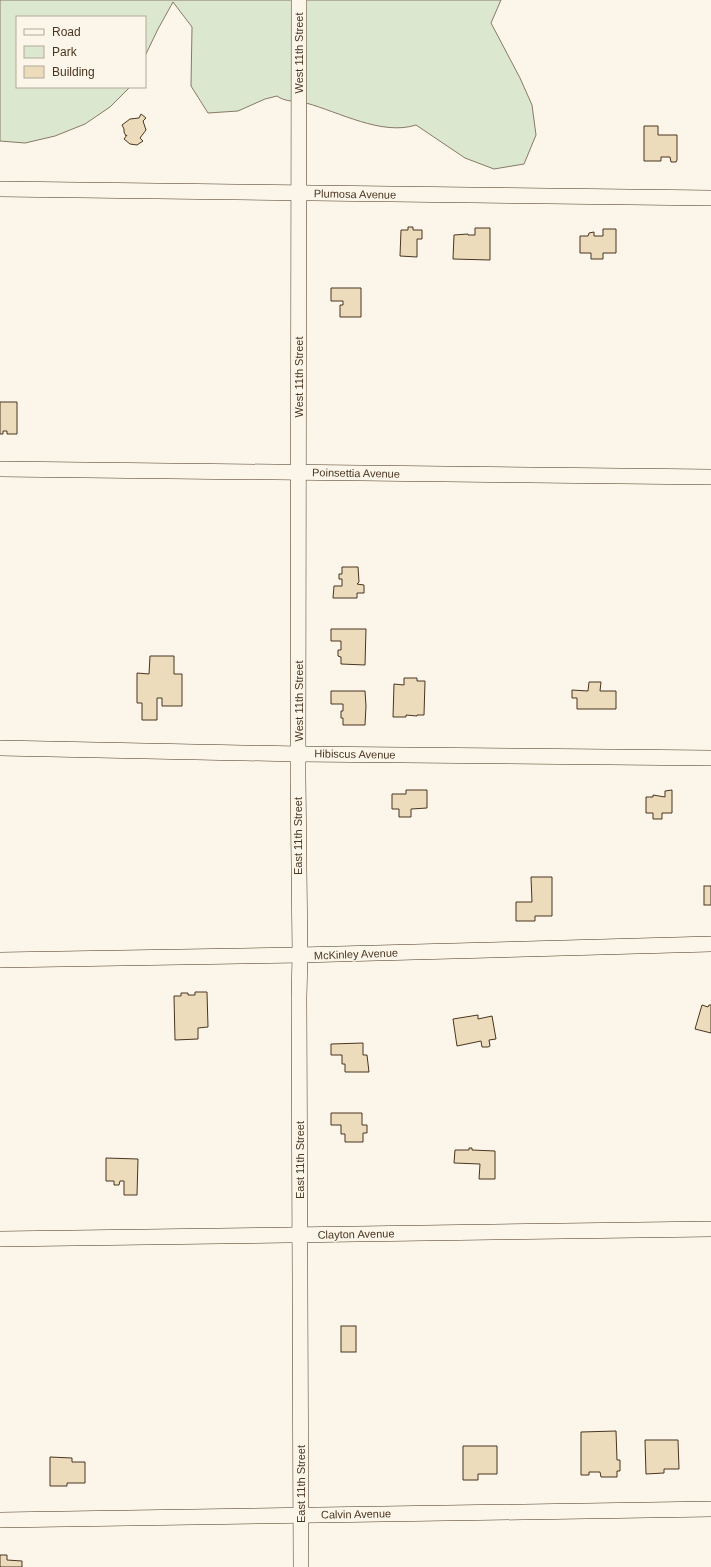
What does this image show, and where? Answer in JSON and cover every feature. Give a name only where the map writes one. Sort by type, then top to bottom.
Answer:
[{"type":"street","name":"West 11th Street","points":[[299,0],[299,754]]},
{"type":"street","name":"Plumosa Avenue","points":[[0,190],[711,198]]},
{"type":"street","name":"Poinsettia Avenue","points":[[0,469],[711,477]]},
{"type":"street","name":"Hibiscus Avenue","points":[[0,748],[299,754],[711,758]]},
{"type":"street","name":"East 11th Street","points":[[299,754],[302,1567]]},
{"type":"street","name":"McKinley Avenue","points":[[0,960],[300,955],[711,944]]},
{"type":"street","name":"Clayton Avenue","points":[[0,1239],[711,1229]]},
{"type":"street","name":"Calvin Avenue","points":[[0,1520],[711,1509]]},
{"type":"green space","points":[[0,0],[501,0],[491,23],[520,78],[532,105],[536,135],[524,164],[494,169],[465,158],[416,125],[403,128],[375,125],[361,122],[306,103],[287,100],[277,96],[265,99],[238,111],[208,113],[191,86],[192,27],[173,2],[146,54],[146,16],[16,16],[16,88],[129,88],[110,107],[85,124],[55,136],[25,143],[0,141]]},
{"type":"building","points":[[141,114],[146,118],[143,121],[146,130],[140,138],[143,141],[137,145],[130,144],[124,139],[127,135],[126,136],[122,125],[130,119],[139,118]]},
{"type":"building","points":[[644,126],[658,126],[658,135],[677,135],[676,162],[671,162],[670,157],[661,157],[661,161],[644,161]]},
{"type":"building","points":[[408,227],[413,227],[413,230],[422,230],[422,239],[417,239],[417,257],[400,256],[401,230],[408,230]]},
{"type":"building","points":[[475,228],[490,228],[490,260],[453,259],[454,235],[475,235]]},
{"type":"building","points":[[603,229],[616,229],[616,253],[603,253],[603,259],[591,259],[591,253],[580,253],[580,236],[588,236],[589,233],[594,232],[594,236],[603,236]]},
{"type":"building","points":[[331,288],[361,288],[361,317],[340,317],[340,305],[343,305],[343,301],[331,301]]},
{"type":"building","points":[[0,402],[17,402],[17,434],[7,434],[7,431],[3,431],[3,434],[0,434]]},
{"type":"building","points":[[342,567],[358,567],[359,582],[357,584],[364,585],[364,593],[357,593],[357,598],[333,598],[334,586],[342,586],[342,579],[339,579],[339,574],[342,574]]},
{"type":"building","points":[[331,629],[366,629],[365,665],[341,664],[341,657],[338,656],[338,650],[341,650],[341,641],[331,641]]},
{"type":"building","points":[[150,656],[174,656],[174,674],[182,674],[182,706],[162,706],[162,698],[157,698],[157,720],[142,720],[142,703],[137,703],[137,673],[149,674]]},
{"type":"building","points":[[404,678],[417,678],[417,681],[425,681],[424,715],[393,717],[394,684],[404,685]]},
{"type":"building","points":[[589,682],[601,682],[600,691],[616,691],[616,709],[577,709],[577,698],[572,698],[572,690],[588,691]]},
{"type":"building","points":[[331,691],[365,691],[365,725],[343,725],[341,711],[343,711],[343,704],[331,704]]},
{"type":"building","points":[[406,790],[427,790],[427,808],[411,809],[411,817],[399,817],[399,809],[392,809],[392,794],[406,794]]},
{"type":"building","points":[[672,790],[672,813],[662,813],[662,819],[653,819],[653,813],[646,813],[646,797],[653,797],[653,795],[665,797],[665,791]]},
{"type":"building","points":[[531,877],[552,877],[552,916],[535,916],[535,921],[516,921],[516,902],[532,902]]},
{"type":"building","points":[[704,886],[711,886],[711,905],[704,905]]},
{"type":"building","points":[[195,992],[207,992],[208,1027],[198,1028],[198,1039],[175,1040],[174,996],[181,996],[181,993],[195,995]]},
{"type":"building","points":[[702,1005],[708,1007],[711,1005],[711,1033],[695,1029]]},
{"type":"building","points":[[478,1015],[478,1019],[492,1016],[496,1039],[489,1040],[490,1046],[488,1047],[482,1047],[481,1041],[457,1046],[453,1019]]},
{"type":"building","points":[[363,1043],[363,1055],[367,1055],[369,1072],[345,1072],[345,1064],[342,1064],[342,1055],[331,1055],[331,1044]]},
{"type":"building","points":[[331,1113],[362,1113],[362,1125],[367,1125],[367,1133],[363,1133],[363,1142],[345,1142],[345,1134],[341,1134],[341,1125],[331,1125]]},
{"type":"building","points":[[469,1148],[472,1148],[472,1150],[495,1151],[495,1179],[479,1179],[480,1164],[454,1163],[455,1150],[469,1150]]},
{"type":"building","points":[[106,1158],[138,1159],[137,1195],[124,1195],[124,1181],[120,1181],[119,1185],[114,1185],[114,1181],[106,1181]]},
{"type":"building","points":[[341,1326],[356,1326],[356,1352],[341,1352]]},
{"type":"building","points":[[616,1431],[617,1460],[620,1460],[620,1471],[617,1471],[617,1477],[601,1477],[600,1472],[589,1472],[589,1475],[581,1475],[581,1432]]},
{"type":"building","points":[[645,1440],[678,1440],[679,1469],[664,1469],[664,1473],[646,1474]]},
{"type":"building","points":[[463,1446],[497,1446],[497,1474],[478,1474],[478,1480],[463,1480]]},
{"type":"building","points":[[50,1457],[72,1458],[72,1462],[85,1462],[85,1483],[67,1483],[67,1486],[50,1486]]},
{"type":"building","points":[[0,1555],[7,1555],[7,1560],[22,1561],[22,1567],[0,1567]]}]
